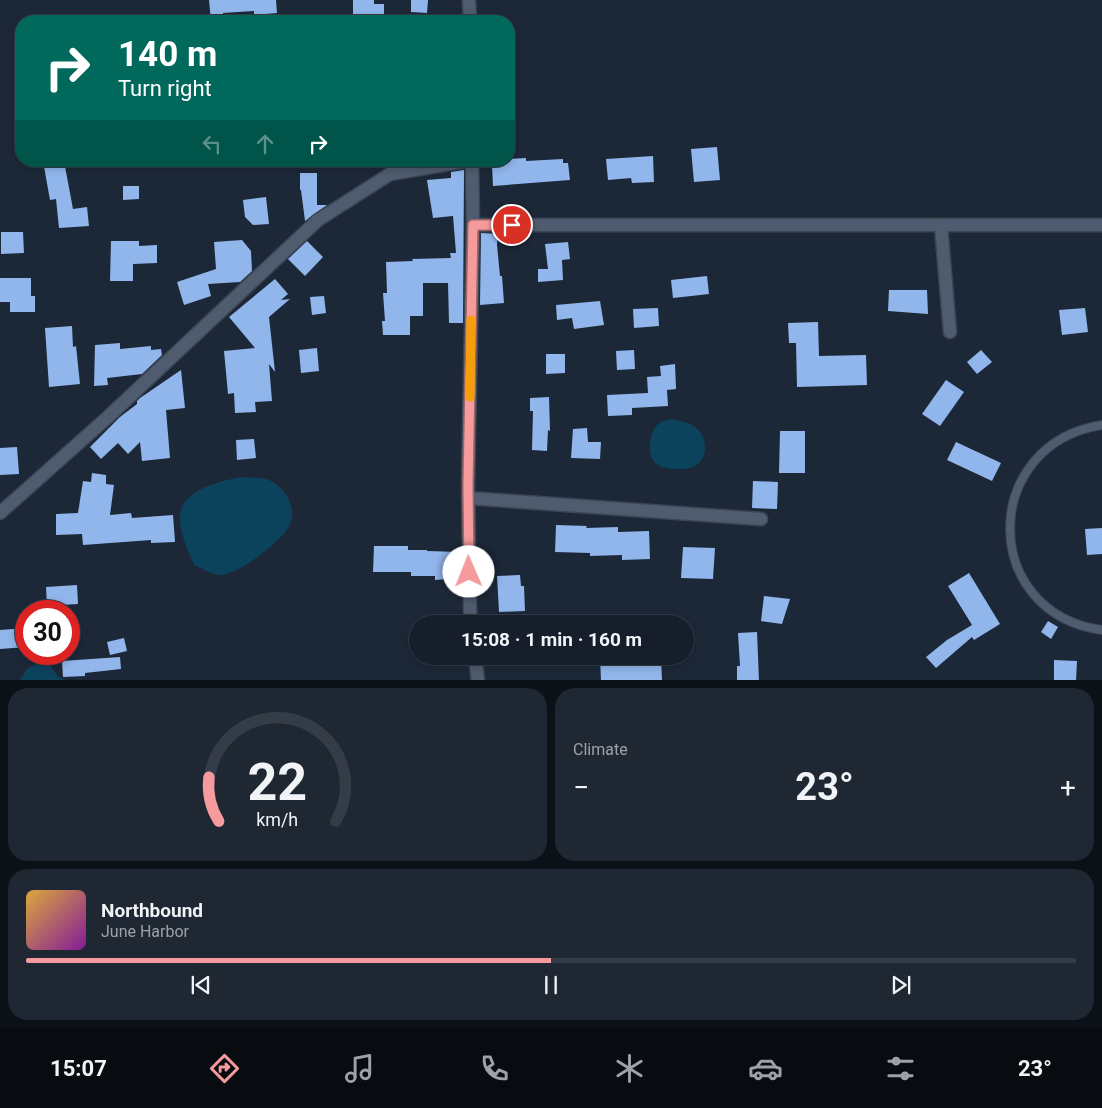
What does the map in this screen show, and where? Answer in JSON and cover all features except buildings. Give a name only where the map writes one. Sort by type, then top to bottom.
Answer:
[{"type":"street","points":[[469,0],[470,15]]},
{"type":"street","points":[[0,513],[108,416],[318,220],[390,174],[431,167]]},
{"type":"street","points":[[471,615],[468,498],[473,225],[472,167]]},
{"type":"street","points":[[473,225],[1102,225]]},
{"type":"street","points":[[941,226],[950,332]]},
{"type":"street","points":[[468,498],[761,519]]},
{"type":"street","points":[[476,665],[478,680]]},
{"type":"lane","points":[[1102,425],[1074,432],[1046,449],[1034,460],[1024,474],[1012,503],[1009,536],[1012,552],[1024,582],[1040,601],[1073,624],[1102,630]]},
{"type":"water","points":[[670,419],[689,423],[702,434],[705,447],[702,460],[698,464],[690,468],[672,469],[654,462],[650,452],[650,440],[656,426]]},
{"type":"water","points":[[242,477],[266,479],[281,488],[289,500],[292,514],[291,521],[283,534],[257,557],[236,570],[219,575],[194,565],[181,528],[180,516],[182,507],[188,499],[204,488]]},
{"type":"water","points":[[34,665],[50,665],[58,677],[66,680],[20,680],[28,668]]},
{"type":"slow traffic","points":[[470,397],[471,320]]},
{"type":"route","points":[[469,572],[468,485],[473,225],[512,225]]}]
